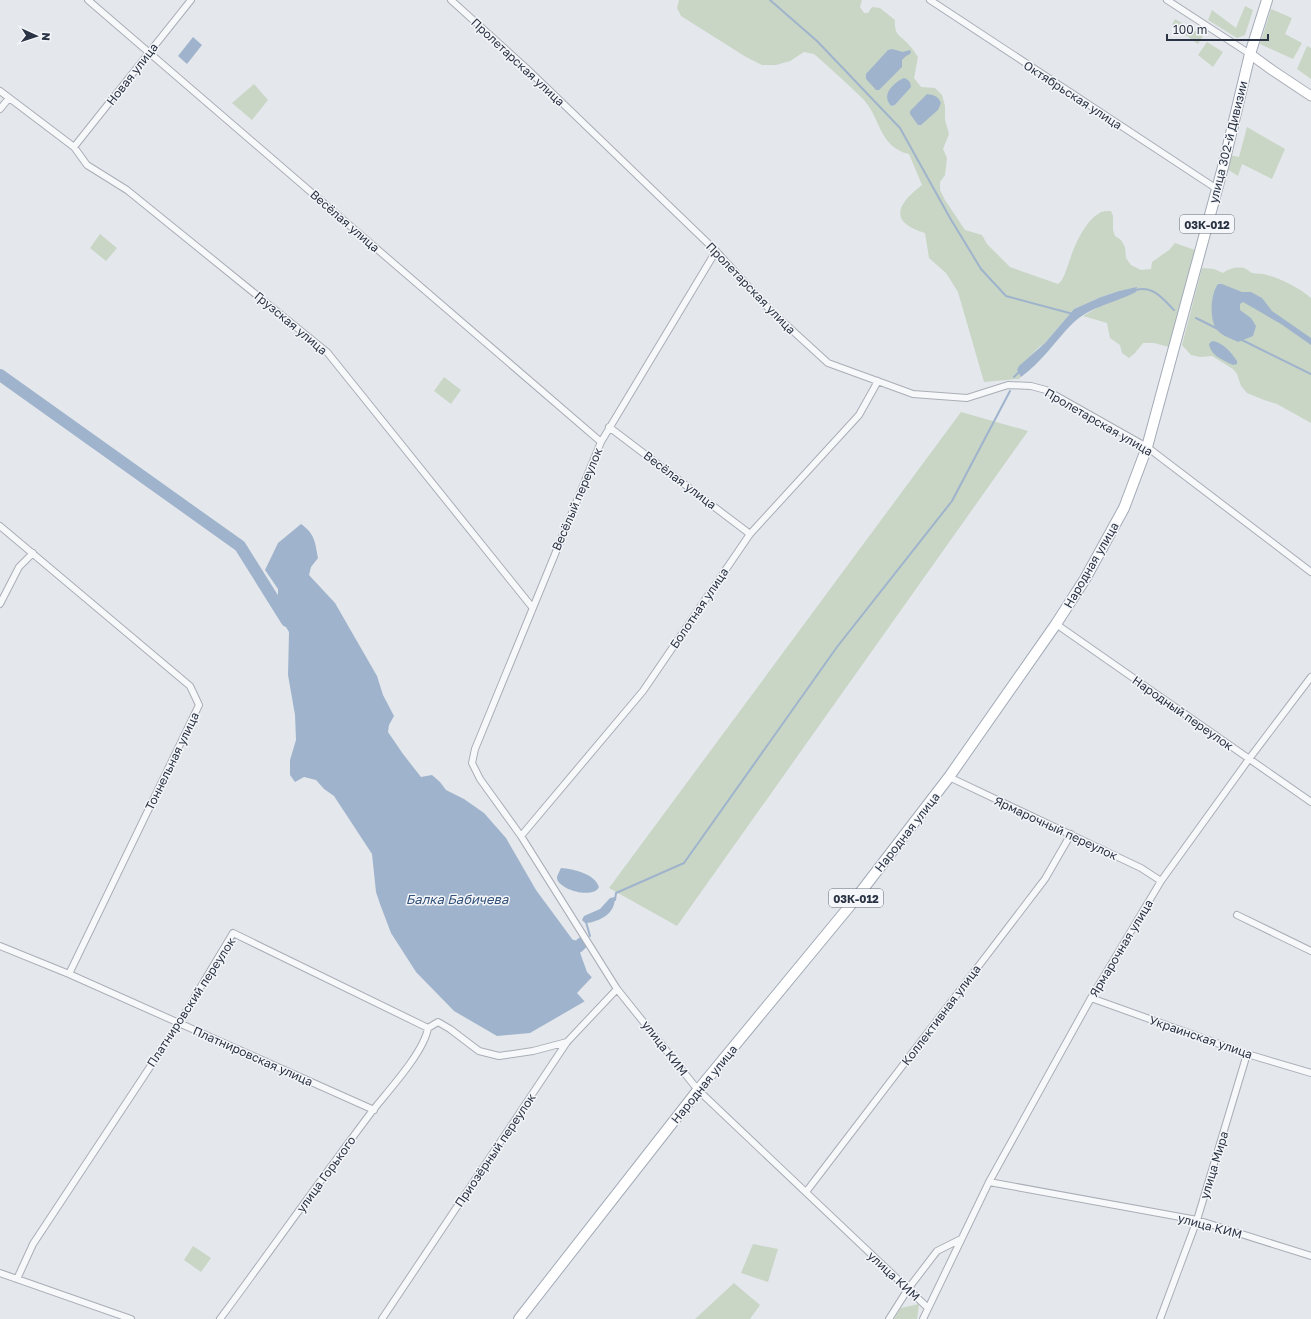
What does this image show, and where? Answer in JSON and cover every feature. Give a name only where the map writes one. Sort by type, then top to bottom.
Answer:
[{"type":"main road","name":"улица 302-й Дивизии","points":[[1146,447],[1217,189],[1250,54],[1267,0]]},
{"type":"main road","name":"Народная улица","points":[[519,1319],[698,1090],[853,902],[949,777],[1056,624],[1084,579],[1124,508],[1146,447]]},
{"type":"street","name":"Весёлая улица","points":[[88,0],[601,442]]},
{"type":"street","name":"Новая улица","points":[[74,147],[191,0]]},
{"type":"street","name":"Пролетарская улица","points":[[451,0],[525,67],[716,251],[743,279],[756,296],[828,364],[913,394],[967,398],[1008,385],[1031,386],[1046,390],[1146,447],[1311,572]]},
{"type":"street","name":"Октябрьская улица","points":[[930,0],[1217,189]]},
{"type":"street","points":[[1167,0],[1311,96]]},
{"type":"street","name":"Грузская улица","points":[[0,91],[74,147],[87,165],[127,190],[327,352],[532,607]]},
{"type":"street","points":[[0,109],[9,98]]},
{"type":"street","name":"Весёлый переулок","points":[[472,763],[478,742],[532,607],[601,442],[716,251]]},
{"type":"street","name":"Болотная улица","points":[[521,836],[643,691],[750,534],[859,415],[878,381]]},
{"type":"street","name":"Весёлая улица","points":[[609,427],[750,534]]},
{"type":"street","name":"Тоннельная улица","points":[[0,526],[190,686],[199,705],[69,974]]},
{"type":"street","points":[[0,604],[20,567],[33,553]]},
{"type":"street","name":"Народный переулок","points":[[1056,624],[1311,802]]},
{"type":"street","name":"Ярмарочная улица","points":[[922,1319],[989,1182],[1091,998],[1161,881],[1249,759],[1311,677]]},
{"type":"street","name":"улица КИМ","points":[[472,763],[480,779],[521,836],[617,989],[698,1090],[927,1307]]},
{"type":"street","name":"Ярмарочный переулок","points":[[949,777],[1141,868],[1161,881]]},
{"type":"street","name":"Коллективная улица","points":[[806,1192],[1045,879],[1071,834]]},
{"type":"street","points":[[1237,914],[1311,951]]},
{"type":"street","name":"Платнировский переулок","points":[[17,1279],[33,1244],[178,1023],[234,933],[428,1028]]},
{"type":"street","name":"Платнировская улица","points":[[0,946],[69,974],[374,1110]]},
{"type":"street","name":"Приозёрный переулок","points":[[382,1319],[567,1042],[617,989]]},
{"type":"street","name":"Украинская улица","points":[[1091,998],[1247,1054],[1311,1073]]},
{"type":"street","points":[[428,1028],[438,1022],[479,1051],[499,1056],[533,1051],[567,1042]]},
{"type":"street","name":"улица Горького","points":[[220,1319],[374,1110],[406,1069],[427,1036],[428,1028]]},
{"type":"street","name":"улица Мира","points":[[1160,1319],[1197,1220],[1247,1054]]},
{"type":"street","name":"улица КИМ","points":[[989,1182],[1197,1220],[1311,1256]]},
{"type":"street","points":[[889,1319],[908,1289],[937,1251],[961,1238]]},
{"type":"street","points":[[0,1273],[131,1319]]},
{"type":"green space","points":[[679,0],[862,0],[860,7],[864,13],[868,13],[872,7],[880,8],[895,20],[897,33],[907,42],[918,57],[914,78],[921,87],[935,88],[942,95],[945,106],[945,120],[949,134],[943,149],[947,158],[945,175],[940,182],[940,190],[945,200],[965,230],[982,235],[987,244],[1010,267],[1058,284],[1064,277],[1076,245],[1084,229],[1095,216],[1106,211],[1111,211],[1113,216],[1113,230],[1115,236],[1121,240],[1125,247],[1126,258],[1131,265],[1141,270],[1151,269],[1152,262],[1169,250],[1175,243],[1195,250],[1169,347],[1154,343],[1143,343],[1129,358],[1122,353],[1120,345],[1110,338],[1107,323],[1083,316],[1100,306],[1136,292],[1137,288],[1119,291],[1074,309],[1045,343],[1038,348],[1017,370],[1021,377],[1019,379],[984,382],[958,292],[946,273],[929,258],[925,233],[913,229],[905,224],[901,218],[900,212],[902,206],[913,192],[922,185],[909,154],[899,150],[886,139],[870,107],[846,82],[814,54],[804,52],[790,61],[776,65],[762,65],[746,57],[681,16],[677,8]],"holes":[[[891,88],[904,95],[895,105],[891,106],[887,97]]]},
{"type":"green space","points":[[1245,6],[1253,10],[1245,35],[1237,38],[1208,20],[1212,10],[1236,28]]},
{"type":"green space","points":[[1271,9],[1292,18],[1285,34],[1302,43],[1293,59],[1260,44]]},
{"type":"green space","points":[[1175,19],[1203,36],[1198,44],[1172,25]]},
{"type":"green space","points":[[1207,42],[1223,52],[1213,67],[1198,55]]},
{"type":"green space","points":[[1307,46],[1311,48],[1311,79],[1297,69]]},
{"type":"green space","points":[[254,84],[268,100],[252,120],[232,103]]},
{"type":"green space","points":[[1247,127],[1285,149],[1272,179],[1242,164],[1238,176],[1227,169],[1230,155],[1239,157]]},
{"type":"green space","points":[[100,234],[117,248],[106,261],[90,248]]},
{"type":"green space","points":[[1202,268],[1214,269],[1223,273],[1234,268],[1247,269],[1252,273],[1265,274],[1284,281],[1311,298],[1311,423],[1277,404],[1247,393],[1241,386],[1237,374],[1233,369],[1212,356],[1200,357],[1191,355],[1182,345]]},
{"type":"green space","points":[[444,377],[461,390],[451,404],[434,391]]},
{"type":"green space","points":[[961,412],[1028,431],[677,926],[609,888]]},
{"type":"green space","points":[[753,1244],[778,1249],[768,1282],[741,1273]]},
{"type":"green space","points":[[193,1246],[211,1258],[201,1272],[184,1260]]},
{"type":"green space","points":[[734,1283],[760,1305],[750,1319],[695,1319]]},
{"type":"green space","points":[[919,1304],[917,1319],[894,1319],[901,1308]]},
{"type":"water","points":[[193,37],[202,45],[187,64],[178,56]]},
{"type":"water","points":[[892,49],[903,52],[910,50],[911,52],[902,60],[902,67],[879,90],[876,90],[866,79],[866,74],[888,50]]},
{"type":"water","points":[[904,78],[909,81],[911,87],[895,105],[891,106],[888,102],[887,94],[898,81]]},
{"type":"water","points":[[927,94],[936,96],[941,103],[938,110],[921,125],[918,125],[910,114],[910,111]]},
{"type":"water","points":[[1218,284],[1222,284],[1242,292],[1251,292],[1262,298],[1272,311],[1311,338],[1311,345],[1281,324],[1243,302],[1240,304],[1240,310],[1251,318],[1256,326],[1253,336],[1238,342],[1222,334],[1215,327],[1212,315],[1213,294]]},
{"type":"water","points":[[1137,287],[1136,292],[1080,317],[1066,330],[1035,365],[1021,377],[1017,370],[1019,366],[1045,343],[1074,309],[1101,297]]},
{"type":"water","points":[[1212,341],[1220,343],[1227,348],[1237,361],[1237,364],[1233,365],[1215,355],[1209,344]]},
{"type":"water","name":"Балка Бабичева","points":[[301,524],[312,535],[318,558],[311,567],[309,575],[335,603],[377,676],[383,695],[394,716],[389,725],[388,732],[421,777],[432,775],[446,790],[464,799],[484,813],[506,838],[536,890],[578,947],[587,972],[599,985],[589,987],[587,1000],[530,1033],[497,1036],[454,1011],[416,972],[391,933],[380,904],[376,892],[372,854],[334,796],[324,789],[316,780],[304,777],[295,782],[290,775],[290,760],[296,740],[295,715],[288,675],[289,632],[278,614],[278,589],[265,570],[278,543]]},
{"type":"water","points":[[561,868],[578,871],[589,876],[597,882],[599,887],[590,893],[583,893],[568,889],[558,881],[557,877]]},
{"type":"water","points":[[615,897],[613,907],[608,914],[597,921],[589,923],[585,923],[582,920],[584,916],[600,909],[610,898]]},
{"type":"pier","points":[[593,976],[601,986],[598,990],[591,989],[589,1001],[586,1003],[577,993]]},
{"type":"waterway","points":[[770,0],[817,41],[900,128],[950,218],[981,269],[1006,296],[1073,314]]},
{"type":"waterway","points":[[1136,290],[1148,289],[1153,291],[1174,310]]},
{"type":"waterway","points":[[1196,318],[1218,329]]},
{"type":"waterway","points":[[1240,339],[1311,374]]},
{"type":"waterway","points":[[1014,377],[1020,371]]},
{"type":"waterway","points":[[0,375],[240,546],[287,621]]},
{"type":"waterway","points":[[615,900],[616,893],[684,863],[837,647],[952,501],[1010,391]]},
{"type":"waterway","points":[[586,922],[590,936]]},
{"type":"waterway","points":[[562,944],[578,947],[582,943]]}]
